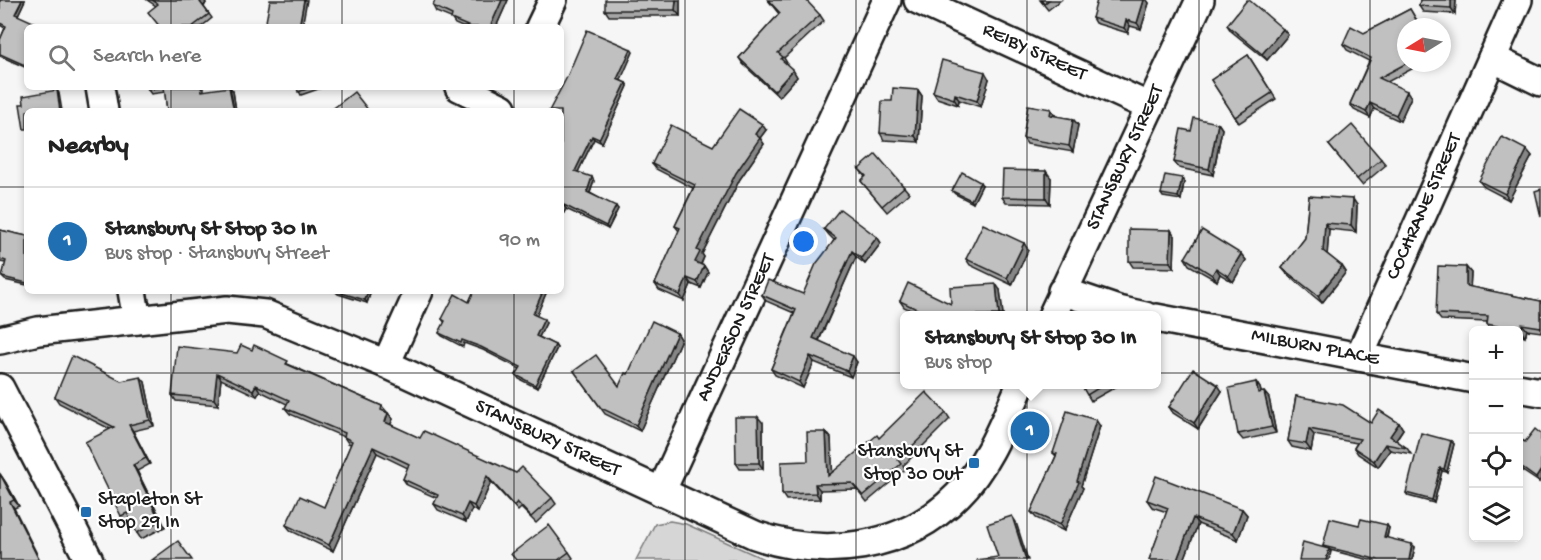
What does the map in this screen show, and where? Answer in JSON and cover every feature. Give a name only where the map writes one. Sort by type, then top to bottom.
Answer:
[{"type":"street","points":[[541,24],[553,0]]},
{"type":"street","name":"ANDERSON STREET","points":[[661,492],[888,0]]},
{"type":"street","name":"REIBY STREET","points":[[918,0],[1150,107]]},
{"type":"street","name":"STANSBURY STREET","points":[[1057,303],[1200,0]]},
{"type":"street","name":"COCHRANE STREET","points":[[1359,357],[1518,0]]},
{"type":"street","points":[[1492,58],[1541,81]]},
{"type":"street","points":[[100,90],[104,108]]},
{"type":"street","points":[[468,90],[505,102]]},
{"type":"street","points":[[133,294],[137,320]]},
{"type":"street","points":[[386,363],[418,294]]},
{"type":"street","points":[[1057,303],[1123,311]]},
{"type":"street","name":"STANSBURY STREET","points":[[0,340],[38,330],[227,310],[265,314],[386,363],[771,541],[821,549],[851,548],[878,542],[933,517],[958,495],[992,448],[1019,389]]},
{"type":"street","name":"MILBURN PLACE","points":[[1161,319],[1469,378]]},
{"type":"street","points":[[0,388],[89,560]]},
{"type":"street","points":[[1523,389],[1541,392]]},
{"type":"shaded area","points":[[670,521],[686,524],[766,560],[636,560],[655,524]]},
{"type":"building","points":[[0,0],[22,0],[15,14],[37,24],[24,24],[24,65],[0,54],[0,40],[6,26],[0,23]]},
{"type":"building","points":[[152,0],[202,0],[200,2],[209,14],[196,24],[158,24],[148,12],[158,4]]},
{"type":"building","points":[[270,0],[304,0],[300,24],[266,24]]},
{"type":"building","points":[[435,0],[502,0],[491,24],[463,24],[451,19],[452,15],[433,6]]},
{"type":"building","points":[[605,0],[676,0],[675,10],[605,10]]},
{"type":"building","points":[[768,0],[806,0],[820,15],[778,53],[793,70],[774,91],[739,58],[780,13]]},
{"type":"building","points":[[1097,0],[1144,0],[1137,23],[1126,20],[1124,28],[1092,18]]},
{"type":"building","points":[[1247,0],[1283,29],[1262,54],[1227,25]]},
{"type":"building","points":[[1420,0],[1451,0],[1451,8],[1419,6]]},
{"type":"building","points":[[1410,9],[1415,18],[1397,18],[1397,68],[1379,78],[1407,91],[1396,115],[1370,103],[1366,112],[1350,104],[1371,58],[1343,44],[1351,26],[1364,33]]},
{"type":"building","points":[[587,30],[631,49],[617,79],[626,83],[599,139],[592,136],[575,171],[592,177],[587,192],[616,206],[606,226],[564,205],[564,108],[551,108],[560,90],[564,90],[567,77]]},
{"type":"building","points":[[1248,55],[1272,93],[1235,117],[1211,80]]},
{"type":"building","points":[[942,60],[985,72],[977,101],[955,94],[954,99],[933,92]]},
{"type":"building","points":[[893,88],[918,90],[915,136],[880,133],[882,101],[892,101]]},
{"type":"building","points":[[57,90],[60,108],[24,108],[24,129],[20,104],[24,104],[23,96]]},
{"type":"building","points":[[164,90],[230,90],[233,108],[167,108]]},
{"type":"building","points":[[354,92],[367,108],[334,108]]},
{"type":"building","points":[[1028,105],[1051,109],[1050,115],[1073,119],[1069,146],[1023,138]]},
{"type":"building","points":[[739,109],[762,124],[755,134],[760,138],[736,173],[697,250],[700,252],[695,262],[704,266],[697,282],[687,278],[680,295],[655,284],[680,228],[675,226],[695,185],[652,164],[671,125],[713,146]]},
{"type":"building","points":[[1194,118],[1218,123],[1209,169],[1174,162],[1181,129],[1191,131]]},
{"type":"building","points":[[1352,125],[1381,159],[1357,179],[1329,145]]},
{"type":"building","points":[[1502,137],[1527,150],[1505,194],[1479,181]]},
{"type":"building","points":[[876,154],[904,187],[882,206],[861,181],[866,176],[859,169]]},
{"type":"building","points":[[1003,170],[1046,171],[1046,198],[1002,197]]},
{"type":"building","points":[[962,172],[980,182],[971,200],[952,191]]},
{"type":"building","points":[[1165,175],[1182,178],[1178,197],[1161,194]]},
{"type":"building","points":[[1541,189],[1541,217],[1535,191]]},
{"type":"building","points":[[1309,196],[1353,199],[1351,225],[1325,223],[1323,251],[1342,266],[1318,296],[1282,268],[1305,238]]},
{"type":"building","points":[[840,209],[877,237],[861,258],[852,251],[813,338],[853,356],[847,371],[810,356],[799,382],[771,369],[796,310],[762,295],[768,280],[803,294],[816,264],[836,238],[824,229]]},
{"type":"building","points":[[983,224],[1024,243],[1007,278],[966,259]]},
{"type":"building","points":[[1129,229],[1171,230],[1170,262],[1129,261]]},
{"type":"building","points":[[0,230],[24,235],[24,282],[2,277],[6,261],[0,259]]},
{"type":"building","points":[[1202,230],[1241,254],[1228,276],[1216,268],[1212,275],[1185,258]]},
{"type":"building","points":[[1438,266],[1466,267],[1466,286],[1541,301],[1541,327],[1522,324],[1522,326],[1497,326],[1487,324],[1488,316],[1436,314]]},
{"type":"building","points":[[908,283],[951,304],[950,287],[996,284],[999,311],[921,311],[900,301]]},
{"type":"building","points":[[345,294],[367,294],[365,300]]},
{"type":"building","points":[[455,294],[469,302],[473,294],[542,294],[533,314],[544,319],[536,336],[555,345],[535,385],[516,375],[521,367],[481,347],[462,340],[461,343],[439,333],[445,321],[442,319]]},
{"type":"building","points":[[652,321],[677,333],[636,425],[601,408],[574,371],[596,355],[619,386],[625,373],[628,374]]},
{"type":"building","points":[[241,345],[252,350],[254,345],[288,361],[286,364],[382,406],[381,410],[388,413],[385,422],[420,438],[424,431],[516,473],[522,467],[552,498],[531,517],[517,502],[514,506],[487,476],[474,506],[468,503],[462,516],[434,504],[438,495],[403,479],[409,464],[373,447],[329,545],[286,525],[300,496],[324,507],[352,441],[344,437],[345,433],[285,408],[289,400],[256,385],[253,390],[217,373],[214,399],[172,395],[177,346],[237,353]]},
{"type":"building","points":[[72,356],[121,381],[141,377],[150,420],[129,425],[146,458],[133,465],[160,521],[137,533],[127,513],[121,516],[85,442],[114,427],[55,397]]},
{"type":"building","points":[[1193,369],[1218,385],[1194,423],[1169,407]]},
{"type":"building","points":[[1256,382],[1258,393],[1264,392],[1272,427],[1238,434],[1229,388]]},
{"type":"building","points":[[1084,389],[1097,389],[1087,395]]},
{"type":"building","points":[[926,392],[946,413],[898,460],[901,464],[863,496],[852,483],[815,484],[816,493],[782,494],[781,462],[808,461],[807,432],[826,432],[828,476],[877,435],[879,438]]},
{"type":"building","points":[[1296,396],[1343,405],[1371,423],[1379,410],[1399,423],[1390,436],[1407,448],[1385,444],[1374,461],[1354,448],[1360,439],[1309,429],[1306,444],[1288,441]]},
{"type":"building","points":[[1067,411],[1096,420],[1077,481],[1079,482],[1060,525],[1031,512],[1057,454],[1053,453]]},
{"type":"building","points":[[735,417],[758,417],[759,463],[736,463]]},
{"type":"building","points":[[1535,429],[1541,434],[1541,470],[1536,478],[1523,469],[1523,441],[1525,442]]},
{"type":"building","points":[[1421,433],[1451,441],[1444,469],[1440,468],[1432,500],[1406,493]]},
{"type":"building","points":[[0,474],[14,500],[10,502],[39,560],[0,560]]},
{"type":"building","points":[[1156,476],[1242,509],[1233,533],[1193,518],[1177,560],[1149,560],[1168,508],[1147,500]]},
{"type":"building","points":[[1012,516],[1026,560],[976,560],[998,557],[987,524]]},
{"type":"building","points":[[1330,518],[1359,525],[1361,519],[1387,525],[1384,537],[1412,544],[1409,560],[1379,560],[1323,546]]},
{"type":"building","points":[[549,525],[569,552],[558,560],[516,560],[511,554]]},
{"type":"building","points":[[178,541],[192,560],[152,560]]},
{"type":"building","points":[[1303,542],[1329,549],[1326,560],[1299,560]]},
{"type":"place","name":"Stansbury St Stop 30 In","points":[[1030,431]]},
{"type":"place","name":"Stansbury St Stop 30 Out","points":[[974,463]]},
{"type":"place","name":"Stapleton St Stop 29 In","points":[[86,512]]}]
